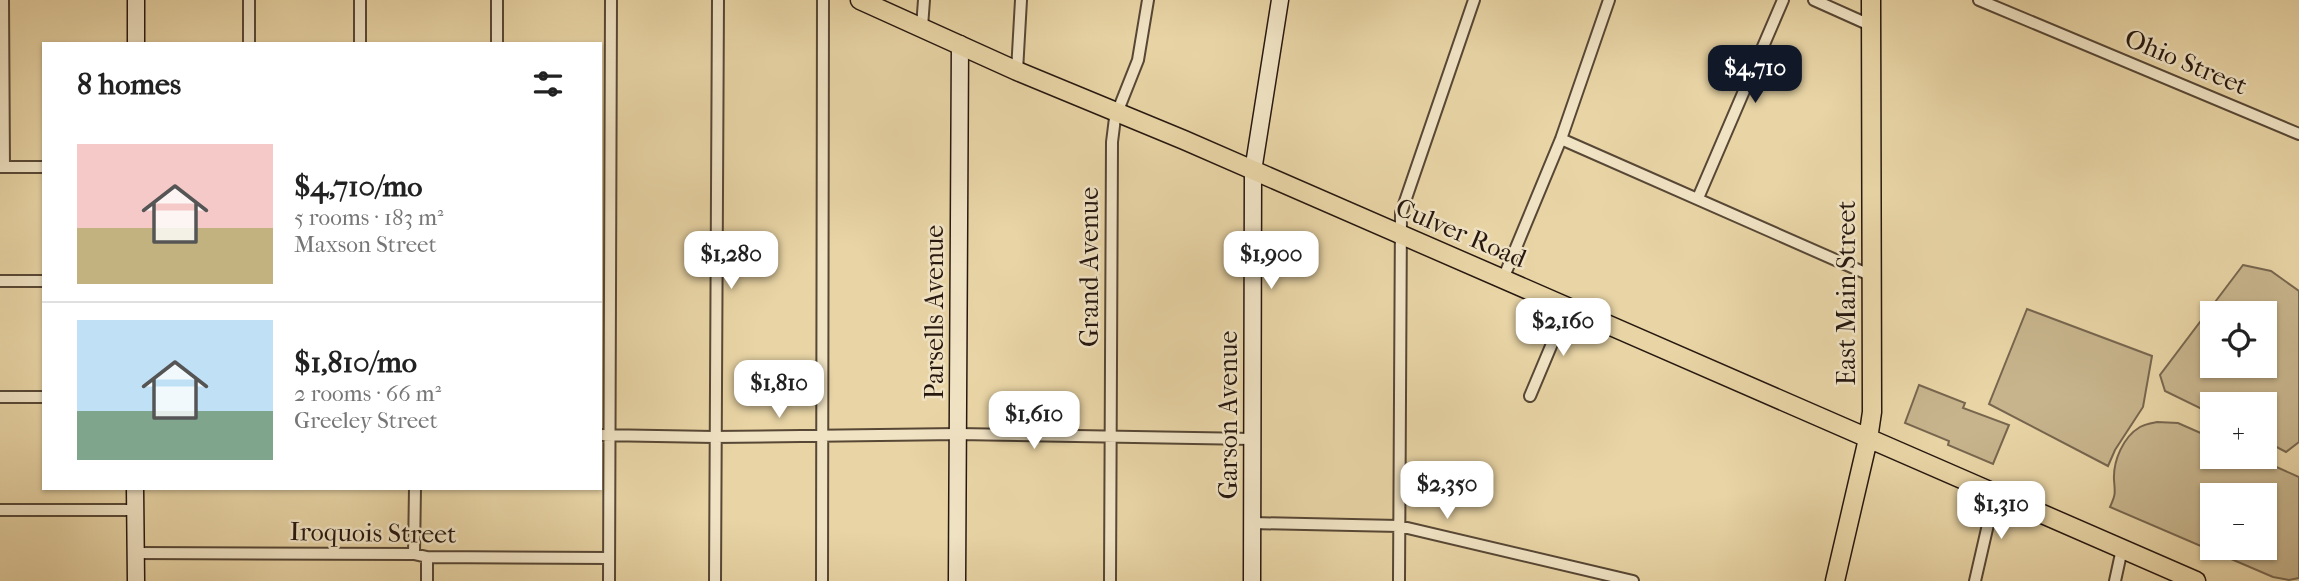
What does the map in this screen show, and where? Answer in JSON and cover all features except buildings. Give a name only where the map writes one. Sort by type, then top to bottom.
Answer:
[{"type":"main road","name":"Culver Road","points":[[860,0],[1017,71],[2196,581]]},
{"type":"main road","name":"East Main Street","points":[[1835,581],[1872,412],[1871,0]]},
{"type":"street","points":[[3,0],[2,167],[42,167]]},
{"type":"street","points":[[136,0],[136,42]]},
{"type":"street","points":[[249,0],[249,42]]},
{"type":"street","points":[[360,0],[360,42]]},
{"type":"street","points":[[497,0],[497,42]]},
{"type":"street","points":[[609,581],[605,435],[611,0]]},
{"type":"street","points":[[715,581],[718,0]]},
{"type":"street","points":[[822,0],[822,581]]},
{"type":"street","points":[[922,27],[924,0]]},
{"type":"street","points":[[1017,71],[1021,0]]},
{"type":"street","name":"Grand Avenue","points":[[1110,581],[1112,142],[1117,112],[1138,60],[1148,0]]},
{"type":"street","name":"Garson Avenue","points":[[1252,581],[1253,171],[1280,0]]},
{"type":"street","points":[[1399,581],[1399,235],[1403,204],[1474,0]]},
{"type":"street","points":[[1503,279],[1561,139],[1609,0]]},
{"type":"street","points":[[1698,198],[1783,0]]},
{"type":"street","points":[[1814,0],[1872,26]]},
{"type":"street","name":"Ohio Street","points":[[1979,0],[2299,134]]},
{"type":"street","name":"Parsells Avenue","points":[[957,581],[960,44]]},
{"type":"street","points":[[1561,139],[1872,276]]},
{"type":"street","points":[[0,281],[42,281]]},
{"type":"street","points":[[1530,396],[1567,308]]},
{"type":"street","points":[[0,397],[42,397]]},
{"type":"street","points":[[605,435],[714,437],[958,434],[1253,439]]},
{"type":"street","points":[[135,490],[136,581]]},
{"type":"street","points":[[414,554],[415,490]]},
{"type":"street","points":[[1975,581],[1995,494]]},
{"type":"street","points":[[0,510],[135,510]]},
{"type":"street","points":[[1252,523],[1399,526],[1633,581]]},
{"type":"street","points":[[2115,581],[2122,549]]},
{"type":"street","name":"Iroquois Street","points":[[135,553],[609,558]]},
{"type":"street","points":[[427,557],[427,581]]},
{"type":"shaded area","points":[[2243,265],[2271,271],[2299,291],[2299,442],[2286,452],[2277,447],[2277,392],[2200,392],[2200,408],[2165,391],[2160,375],[2200,322],[2200,378],[2277,378],[2277,301],[2216,301]]},
{"type":"shaded area","points":[[2027,309],[2152,356],[2143,407],[2115,450],[2108,466],[1989,404]]},
{"type":"shaded area","points":[[1919,385],[1965,403],[1963,408],[2009,425],[1993,464],[1948,445],[1949,441],[1905,423]]},
{"type":"shaded area","points":[[2155,422],[2178,423],[2200,433],[2200,469],[2277,467],[2299,477],[2299,578],[2289,580],[2273,577],[2233,560],[2277,560],[2277,483],[2200,483],[2200,546],[2110,507],[2115,494],[2114,473],[2120,450],[2134,431]]}]
